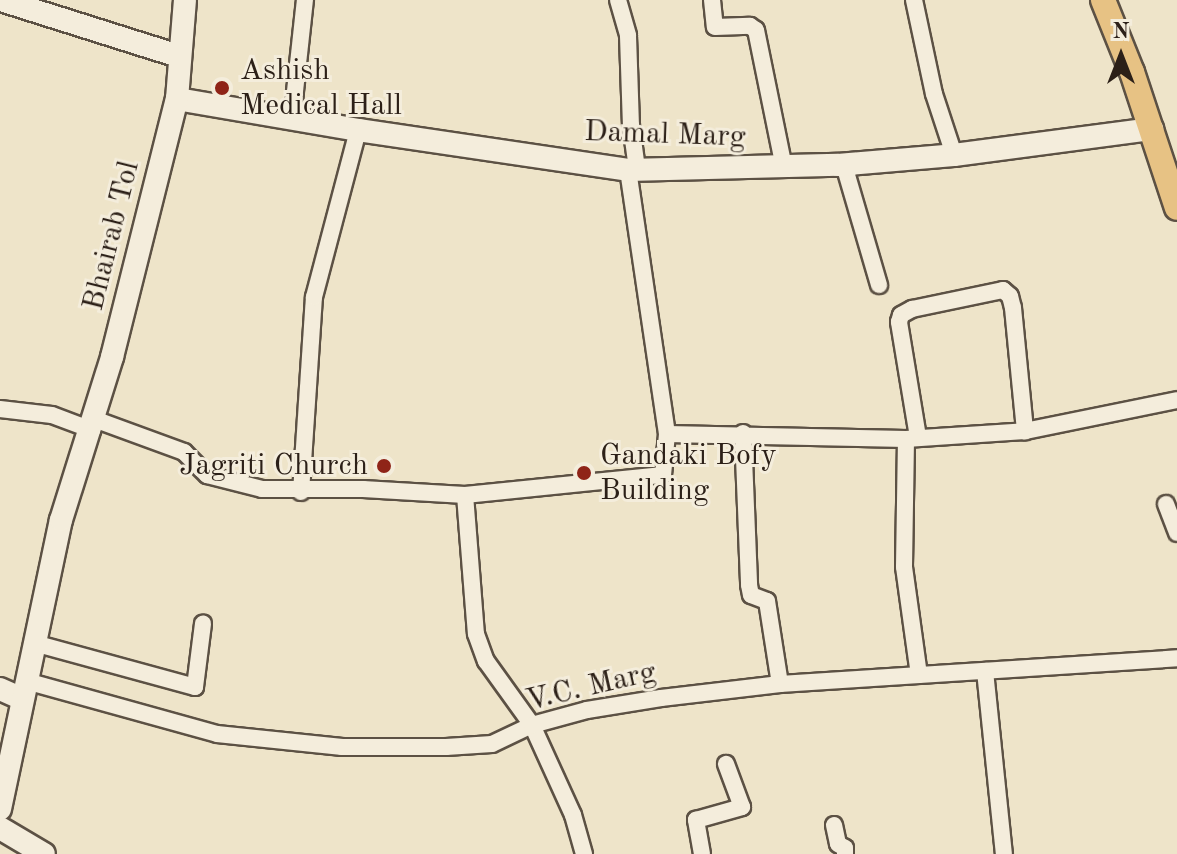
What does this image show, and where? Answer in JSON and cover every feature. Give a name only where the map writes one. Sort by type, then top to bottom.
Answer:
[{"type":"main road","points":[[1103,0],[1152,129],[1177,208]]},
{"type":"street","name":"Bhairab Tol","points":[[0,809],[61,520],[93,424],[177,99],[185,0]]},
{"type":"street","points":[[292,119],[305,0]]},
{"type":"street","points":[[0,409],[93,424],[184,452],[207,475],[262,489],[301,492],[363,489],[465,495],[663,475],[667,434],[632,169],[628,36],[618,0]]},
{"type":"street","points":[[712,0],[715,27],[750,26],[756,30],[784,168]]},
{"type":"street","points":[[914,0],[934,94],[954,155]]},
{"type":"street","points":[[3,4],[179,56]]},
{"type":"street","name":"Damal Marg","points":[[177,99],[358,130],[632,169],[844,165],[954,155],[1152,129]]},
{"type":"street","points":[[301,492],[314,297],[358,130]]},
{"type":"street","points":[[844,165],[879,285]]},
{"type":"street","points":[[919,675],[904,567],[912,438],[899,322],[901,315],[912,309],[1003,290],[1010,296],[1025,431]]},
{"type":"street","points":[[667,434],[912,438],[1025,431],[1177,400]]},
{"type":"street","points":[[743,433],[749,585],[751,595],[767,601],[780,684]]},
{"type":"street","points":[[465,495],[476,634],[486,661],[532,725],[573,815],[584,854]]},
{"type":"street","points":[[1166,504],[1177,533]]},
{"type":"street","points":[[34,643],[195,687],[203,624]]},
{"type":"street","name":"V.C. Marg","points":[[24,690],[217,734],[342,747],[492,744],[532,725],[587,710],[780,684],[1177,658]]},
{"type":"street","points":[[985,671],[1004,854]]},
{"type":"street","points":[[0,689],[24,690]]},
{"type":"street","points":[[702,854],[696,820],[742,807],[726,764]]},
{"type":"street","points":[[834,825],[838,844],[845,848],[845,854]]},
{"type":"street","points":[[0,828],[44,854]]},
{"type":"place","name":"Ashish Medical Hall","points":[[222,88]]},
{"type":"place","name":"Jagriti Church","points":[[384,466]]},
{"type":"place","name":"Gandaki Bofy Building","points":[[584,473]]}]
